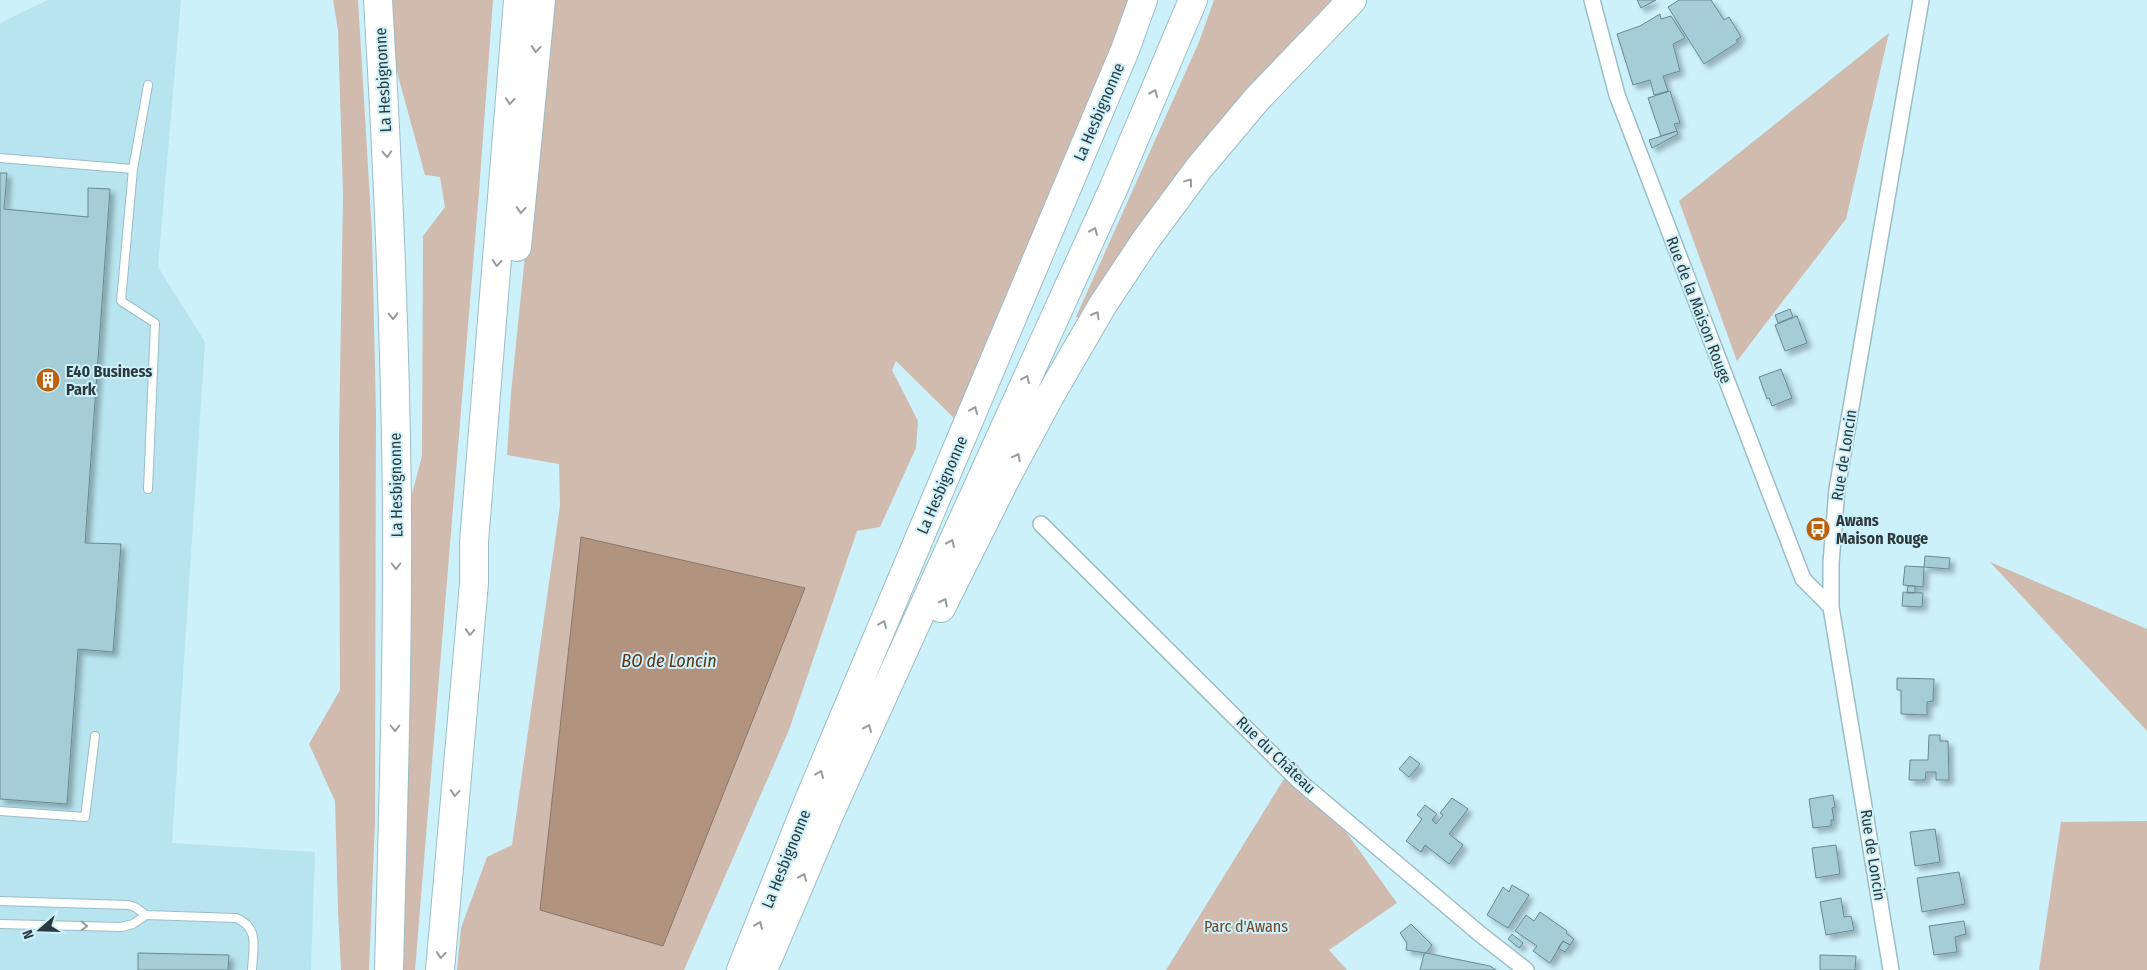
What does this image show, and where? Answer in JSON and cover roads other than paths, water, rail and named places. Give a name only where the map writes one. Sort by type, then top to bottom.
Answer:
[{"type":"highway","name":"La Hesbignonne","points":[[378,0],[391,225],[396,502],[395,737],[389,970]]},
{"type":"highway","points":[[440,970],[474,583],[474,542],[518,0]]},
{"type":"highway","points":[[474,583],[489,547],[541,0]]},
{"type":"highway","name":"La Hesbignonne","points":[[741,970],[809,800],[1125,50],[1143,0]]},
{"type":"highway","points":[[763,970],[902,651],[1114,187],[1193,0]]},
{"type":"highway","points":[[902,651],[931,629],[1006,478],[1051,394],[1102,306],[1145,240],[1199,168],[1257,99],[1352,0]]},
{"type":"street","name":"Rue de la Maison Rouge","points":[[1592,0],[1617,95],[1803,579],[1831,607]]},
{"type":"street","name":"Rue de Loncin","points":[[1891,970],[1831,607],[1831,563],[1837,489],[1921,0]]},
{"type":"street","name":"Rue du Château","points":[[1042,524],[1298,780],[1480,934],[1526,970]]},
{"type":"lane","points":[[148,86],[133,169],[121,301],[155,323],[148,489]]},
{"type":"lane","points":[[0,158],[133,169]]},
{"type":"lane","points":[[0,812],[85,817],[95,736]]},
{"type":"lane","points":[[0,901],[128,905],[135,907],[146,915],[236,918],[246,922],[252,929],[252,970]]},
{"type":"lane","points":[[0,924],[122,927],[134,924],[146,915]]},
{"type":"water","name":"BO de Loncin","points":[[581,537],[805,588],[663,946],[540,910]]},
{"type":"place","name":"E40 Business Park","points":[[48,380]]},
{"type":"place","name":"Awans Maison Rouge","points":[[1818,529]]},
{"type":"park label","name":"Parc d'Awans","points":[[1246,926]]}]
